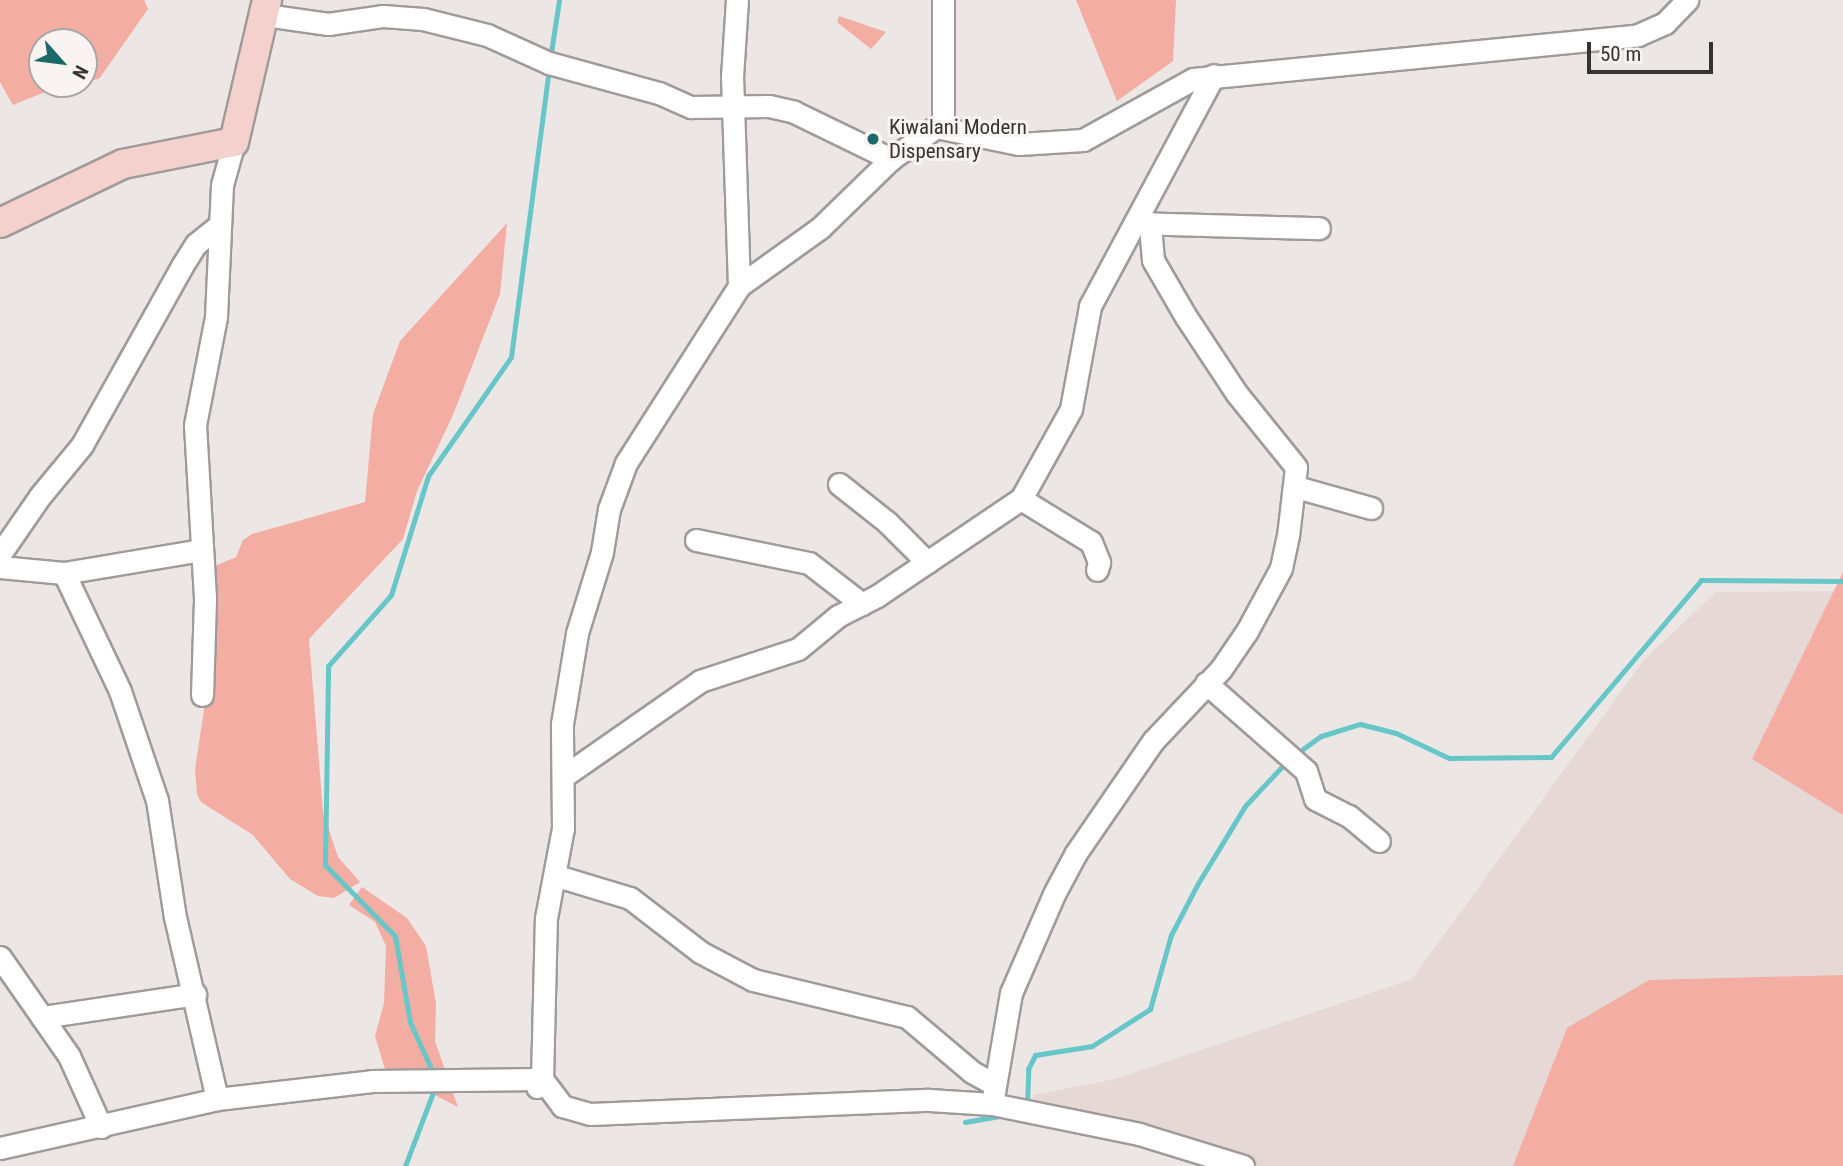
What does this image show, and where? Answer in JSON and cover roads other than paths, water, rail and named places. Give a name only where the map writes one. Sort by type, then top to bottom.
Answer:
[{"type":"street","points":[[737,0],[732,77],[739,286]]},
{"type":"street","points":[[943,0],[943,126]]},
{"type":"street","points":[[540,1083],[546,918],[556,876],[564,776],[560,755],[566,688],[609,509],[626,463],[739,286],[820,228],[891,159],[921,134],[943,126],[1019,144],[1083,140],[1125,120],[1174,86],[1214,75],[1637,35],[1665,23],[1687,0]]},
{"type":"street","points":[[202,695],[202,550],[195,425],[216,317],[218,226],[222,185],[266,8],[328,24],[363,18],[423,19],[487,35],[550,63],[659,93],[691,107],[735,110],[769,106],[794,112],[891,159]]},
{"type":"street","points":[[564,776],[700,681],[746,663],[787,655],[1021,499],[1071,409],[1090,306],[1141,223],[1214,75]]},
{"type":"street","points":[[0,223],[123,164],[150,155],[234,142]]},
{"type":"street","points":[[1141,223],[1319,228]]},
{"type":"street","points":[[993,1094],[1010,993],[1060,884],[1153,741],[1206,683],[1247,631],[1278,576],[1296,486],[1296,467],[1286,451],[1237,394],[1153,260],[1141,223]]},
{"type":"street","points":[[0,554],[82,445],[195,244],[218,226]]},
{"type":"street","points":[[839,484],[887,522],[927,562]]},
{"type":"street","points":[[1296,486],[1371,508]]},
{"type":"street","points":[[1021,499],[1091,541],[1099,562],[1097,570]]},
{"type":"street","points":[[696,540],[809,564],[862,604]]},
{"type":"street","points":[[0,560],[0,566],[64,573],[202,550]]},
{"type":"street","points":[[64,573],[120,691],[157,800],[175,917],[195,994],[217,1099]]},
{"type":"street","points":[[1206,683],[1311,776],[1315,799],[1349,816],[1380,841]]},
{"type":"street","points":[[556,876],[631,898],[701,952],[753,980],[907,1017],[972,1072],[993,1094]]},
{"type":"street","points":[[0,957],[69,1056],[101,1127]]},
{"type":"street","points":[[42,1017],[195,994]]},
{"type":"street","points":[[0,1148],[217,1099],[372,1081],[540,1083],[562,1106],[590,1114],[929,1100],[993,1094],[1139,1134],[1242,1166]]},
{"type":"waterway","points":[[550,59],[559,0]]},
{"type":"waterway","points":[[434,1075],[410,1022],[395,936],[325,865],[328,666],[391,595],[428,476],[511,357],[549,69]]},
{"type":"waterway","points":[[1296,754],[1321,736],[1360,724],[1396,733],[1449,758],[1551,757],[1701,580],[1843,581]]},
{"type":"waterway","points":[[1027,1107],[1028,1069],[1035,1055],[1092,1046],[1150,1009],[1171,935],[1197,885],[1245,806],[1288,760]]},
{"type":"waterway","points":[[405,1166],[435,1087]]},
{"type":"waterway","points":[[965,1122],[1005,1115]]},
{"type":"place","name":"Kiwalani Modern Dispensary","points":[[873,139]]}]
